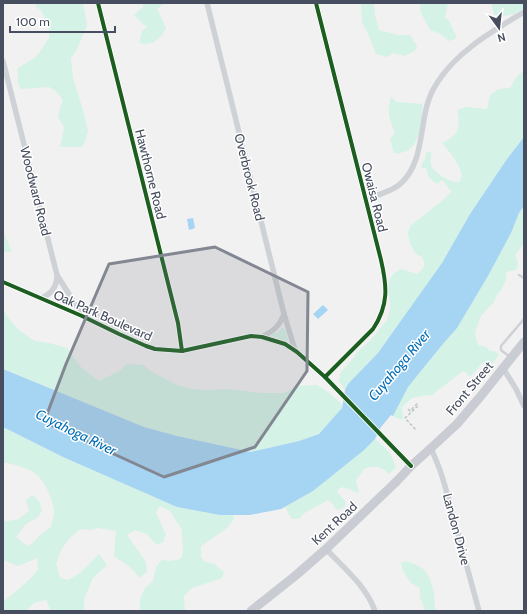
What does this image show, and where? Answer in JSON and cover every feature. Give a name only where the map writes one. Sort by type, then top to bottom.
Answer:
[{"type":"main road","name":"Front Street","points":[[431,448],[463,417],[511,358],[522,347]]},
{"type":"main road","name":"Kent Road","points":[[251,611],[326,549],[431,448]]},
{"type":"street","name":"Hawthorne Road","points":[[98,3],[178,323],[182,351]]},
{"type":"street","name":"Overbrook Road","points":[[207,3],[284,314],[295,350]]},
{"type":"street","name":"Owaisa Road","points":[[316,3],[366,199],[384,276],[386,292],[384,304],[377,322],[368,334],[325,377]]},
{"type":"street","points":[[366,199],[388,192],[398,186],[407,177],[418,155],[428,101],[446,69],[471,47],[524,12]]},
{"type":"street","name":"Woodward Road","points":[[3,61],[57,275],[82,316]]},
{"type":"street","points":[[41,298],[52,292],[56,283],[57,275]]},
{"type":"street","name":"Oak Park Boulevard","points":[[3,282],[153,349],[182,351],[251,336],[262,337],[285,344],[295,350],[325,377],[411,466]]},
{"type":"street","points":[[262,337],[273,331],[278,326],[284,314]]},
{"type":"street","points":[[503,368],[516,389],[524,406]]},
{"type":"street","name":"Landon Drive","points":[[431,448],[444,480],[479,611]]},
{"type":"street","points":[[326,549],[363,589],[370,599],[375,611]]},
{"type":"lane","points":[[520,275],[524,278]]},
{"type":"lane","points":[[511,358],[501,350],[501,346],[524,319]]},
{"type":"path","points":[[408,409],[410,411],[417,404],[418,406],[405,418],[416,430]]},
{"type":"highlighted area","points":[[215,247],[308,292],[307,371],[255,447],[164,477],[44,422],[66,364],[109,264]]},
{"type":"green space","points":[[36,3],[83,3],[87,25],[76,51],[71,58],[73,78],[88,131],[84,144],[80,147],[60,147],[64,127],[58,117],[63,100],[56,91],[49,87],[21,89],[18,83],[18,68],[36,57],[49,38],[49,28],[41,10],[36,7]]},
{"type":"green space","points":[[143,3],[164,3],[157,9],[166,28],[158,39],[149,44],[139,43],[142,31],[147,27],[134,15],[143,7]]},
{"type":"green space","points":[[361,3],[374,3],[375,15],[379,30],[398,35],[410,35],[417,46],[415,51],[404,56],[394,53],[387,57],[376,54],[362,22]]},
{"type":"green space","points":[[420,3],[448,3],[445,17],[449,21],[457,38],[449,41],[439,33],[430,30],[421,13]]},
{"type":"green space","points":[[491,3],[524,3],[524,8],[514,14],[499,17],[494,14]]},
{"type":"green space","points":[[524,70],[524,137],[507,159],[470,214],[442,263],[404,317],[378,353],[348,384],[345,390],[339,381],[340,373],[358,351],[370,341],[387,320],[390,310],[388,289],[389,280],[394,273],[402,269],[417,274],[422,270],[425,264],[422,257],[416,254],[410,244],[408,233],[410,226],[452,191],[442,180],[437,184],[432,181],[426,168],[421,168],[426,153],[431,151],[431,164],[438,173],[446,179],[459,182],[462,176],[459,166],[442,143],[452,137],[457,130],[459,122],[457,110],[466,107],[487,109],[490,95],[498,89],[510,88],[515,79]]},
{"type":"green space","points":[[391,97],[397,102],[423,104],[421,124],[417,139],[410,149],[403,152],[394,153],[390,139],[395,133],[389,115]]},
{"type":"green space","points":[[524,206],[524,243],[515,255],[518,262],[517,268],[516,270],[506,272],[506,280],[501,290],[496,296],[494,302],[481,316],[475,334],[478,345],[486,347],[490,351],[495,351],[499,355],[488,368],[482,363],[470,377],[463,371],[432,395],[412,398],[402,407],[403,418],[401,420],[393,416],[408,387],[457,328],[488,276],[511,233],[519,213]]},
{"type":"green space","points":[[3,231],[12,252],[3,252]]},
{"type":"green space","points":[[3,309],[9,319],[20,331],[35,341],[67,348],[81,367],[99,381],[119,371],[127,364],[143,365],[152,372],[177,385],[193,389],[227,389],[264,393],[284,393],[297,386],[317,385],[342,404],[342,408],[319,434],[299,441],[251,452],[177,436],[144,427],[3,369]]},
{"type":"green space","points":[[282,328],[285,329],[288,340],[286,341],[272,336],[272,334],[277,333]]},
{"type":"green space","points":[[3,427],[63,457],[177,507],[220,515],[233,515],[234,519],[226,529],[201,546],[201,557],[204,561],[214,564],[224,572],[222,578],[192,588],[184,596],[185,611],[140,611],[140,599],[145,588],[153,581],[156,567],[162,560],[171,561],[181,559],[183,552],[182,530],[170,511],[160,506],[156,512],[166,535],[163,542],[157,545],[147,534],[135,530],[127,535],[146,562],[147,572],[140,578],[130,567],[114,556],[116,531],[98,528],[91,530],[80,529],[62,548],[56,563],[60,578],[68,580],[80,573],[99,554],[107,565],[93,578],[84,599],[84,611],[51,611],[46,600],[34,603],[26,611],[3,611],[4,601],[38,570],[37,558],[18,566],[3,560],[3,522],[19,519],[29,511],[26,500],[33,495],[40,503],[42,511],[37,518],[24,526],[16,537],[27,546],[34,542],[40,535],[51,527],[54,512],[48,491],[39,476],[14,464],[3,463]]},
{"type":"green space","points":[[375,439],[388,451],[396,467],[389,474],[378,467],[365,468],[356,480],[359,493],[343,487],[338,489],[338,493],[345,501],[345,506],[343,508],[338,510],[328,500],[303,514],[299,519],[292,519],[285,507],[313,491],[363,451]]},
{"type":"green space","points":[[405,561],[418,566],[427,573],[433,589],[436,611],[425,611],[420,597],[420,588],[411,583],[403,571],[401,563]]},
{"type":"water","name":"Cuyahoga River","points":[[524,137],[524,206],[519,213],[511,233],[488,276],[457,328],[408,387],[393,416],[391,415],[381,427],[375,439],[363,451],[313,491],[281,509],[250,515],[220,515],[177,507],[63,457],[3,427],[3,369],[144,427],[177,436],[251,452],[299,441],[319,434],[342,408],[345,390],[348,384],[378,353],[442,263],[470,214],[507,159]]},
{"type":"water","points":[[193,218],[195,228],[189,230],[187,219]]},
{"type":"water","points":[[323,305],[328,310],[318,319],[313,314]]},
{"type":"cycle path","points":[[98,3],[178,323],[182,351]]},
{"type":"cycle path","points":[[316,3],[385,278],[385,295],[382,312],[373,329],[325,377]]},
{"type":"cycle path","points":[[3,282],[155,349],[182,351],[251,336],[262,337],[285,344],[297,352],[325,377],[411,466]]}]
